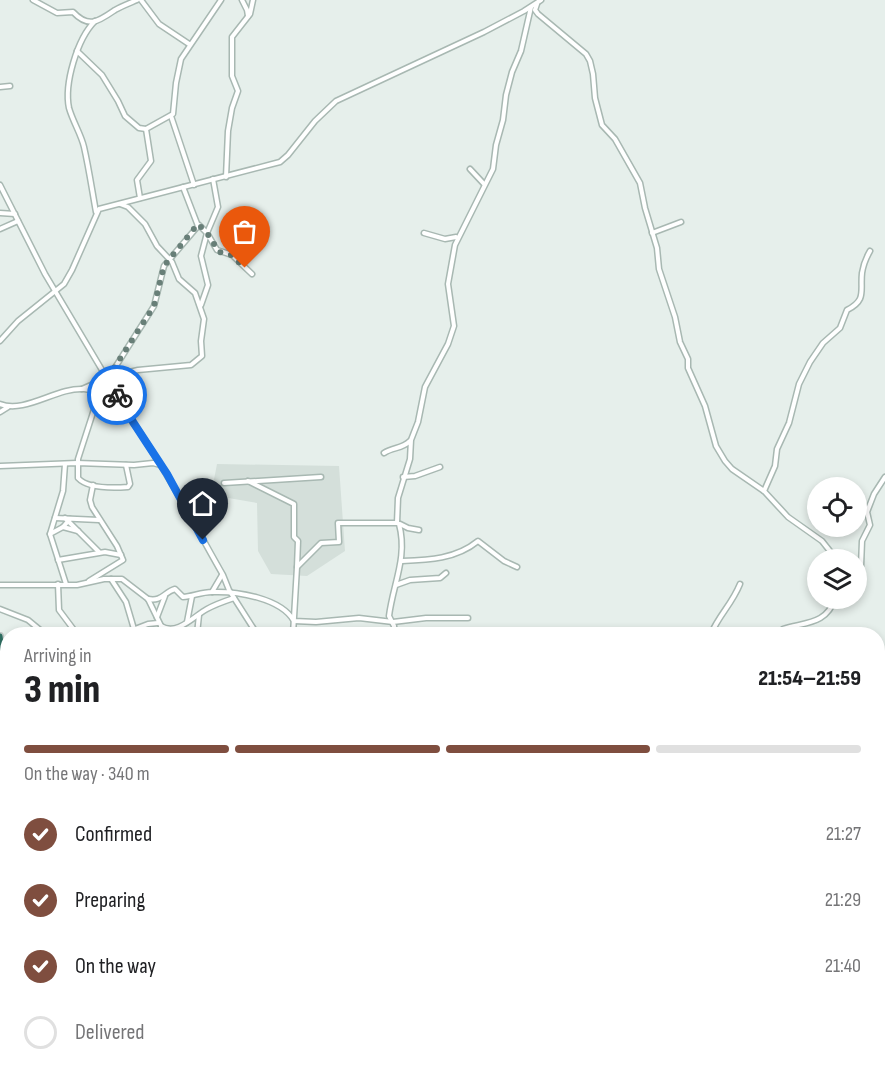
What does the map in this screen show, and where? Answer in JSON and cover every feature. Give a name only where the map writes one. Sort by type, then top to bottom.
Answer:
[{"type":"street","points":[[33,0],[55,12],[73,12],[83,21],[103,19],[116,10],[139,0],[159,24],[189,44]]},
{"type":"street","points":[[77,51],[102,75],[118,101],[124,116],[139,128],[146,129],[171,116],[174,112],[179,65],[189,44],[220,0]]},
{"type":"street","points":[[242,0],[248,18]]},
{"type":"street","points":[[226,177],[228,131],[238,91],[232,76],[232,42],[235,33],[250,14],[253,0]]},
{"type":"street","points":[[0,342],[18,321],[56,292],[71,273],[96,213],[104,206],[280,162],[315,121],[336,101],[447,49],[539,2]]},
{"type":"street","points":[[539,2],[535,10],[538,14],[588,58],[593,74],[595,101],[602,125],[615,139],[632,173],[637,177],[659,255],[659,269],[675,317],[680,342],[688,359],[688,368],[705,406],[716,446],[729,465],[764,491],[788,518],[822,541],[828,549]]},
{"type":"street","points":[[394,627],[389,616],[402,561],[398,498],[410,459],[411,440],[418,422],[425,387],[448,344],[454,326],[448,284],[457,237],[493,169],[506,95],[521,51],[531,7]]},
{"type":"street","points":[[95,21],[86,31],[77,51],[68,102],[84,148],[96,213]]},
{"type":"street","points":[[0,87],[10,86]]},
{"type":"street","points":[[171,116],[194,185]]},
{"type":"street","points":[[140,198],[137,180],[151,161],[146,129]]},
{"type":"street","points":[[470,169],[484,184]]},
{"type":"street","points":[[201,306],[208,285],[201,260],[207,233],[218,207],[213,179]]},
{"type":"street","points":[[1,187],[33,252],[80,335],[161,465],[252,627]]},
{"type":"street","points":[[183,188],[198,224],[207,233],[219,252],[231,255],[252,274]]},
{"type":"street","points":[[0,412],[8,407],[81,389],[108,378],[138,370],[191,365],[201,359],[204,319],[194,291],[179,279],[169,259],[157,246],[145,224],[131,209],[117,204]]},
{"type":"street","points":[[0,213],[15,214]]},
{"type":"street","points":[[0,229],[18,221]]},
{"type":"street","points":[[652,233],[681,222]]},
{"type":"street","points":[[108,378],[154,306],[162,271],[169,259],[198,224]]},
{"type":"street","points":[[424,232],[445,238],[457,237]]},
{"type":"street","points":[[764,491],[775,466],[777,449],[789,423],[799,384],[823,343],[840,328],[847,310],[855,306],[861,297],[863,267],[870,251]]},
{"type":"street","points":[[81,389],[99,394],[117,405],[133,422]]},
{"type":"street","points":[[115,392],[117,405]]},
{"type":"street","points":[[99,394],[77,463],[79,480],[93,485],[128,487],[130,481],[126,465]]},
{"type":"street","points":[[0,404],[8,407]]},
{"type":"street","points":[[384,453],[399,449],[411,440]]},
{"type":"street","points":[[0,466],[77,463],[126,465],[153,463],[161,465]]},
{"type":"street","points":[[65,464],[63,491],[50,534],[66,584]]},
{"type":"street","points":[[403,477],[415,476],[440,467]]},
{"type":"street","points":[[224,483],[321,477]]},
{"type":"street","points":[[862,549],[862,541],[870,525],[867,512],[874,494],[885,477]]},
{"type":"street","points":[[248,481],[294,504],[294,537],[298,541],[294,627]]},
{"type":"street","points":[[87,583],[123,560],[91,504],[93,485]]},
{"type":"street","points":[[55,518],[100,520]]},
{"type":"street","points":[[50,534],[63,528],[70,520]]},
{"type":"street","points":[[70,520],[100,553]]},
{"type":"street","points":[[297,567],[321,543],[339,542],[338,523],[398,523],[419,530]]},
{"type":"street","points":[[63,528],[78,531]]},
{"type":"street","points":[[402,561],[441,558],[462,552],[478,541],[504,561],[517,567]]},
{"type":"street","points":[[58,560],[110,552],[122,555]]},
{"type":"street","points":[[396,585],[410,580],[440,578],[446,573]]},
{"type":"street","points":[[211,592],[223,575]]},
{"type":"street","points":[[111,579],[126,602],[133,627]]},
{"type":"street","points":[[0,585],[125,580],[133,589],[148,599],[161,627]]},
{"type":"street","points":[[58,584],[59,610],[70,627]]},
{"type":"street","points":[[714,627],[731,604],[740,584]]},
{"type":"street","points":[[151,606],[174,589],[178,590],[181,596],[211,592],[259,598],[286,609],[294,621]]},
{"type":"street","points":[[188,622],[192,595]]},
{"type":"street","points":[[158,621],[158,611],[166,596]]},
{"type":"street","points":[[177,627],[233,596]]},
{"type":"street","points":[[148,599],[157,600]]},
{"type":"street","points":[[0,609],[28,620],[36,627]]},
{"type":"street","points":[[788,627],[796,624],[809,624],[830,609]]},
{"type":"street","points":[[198,627],[199,614]]},
{"type":"street","points":[[294,621],[316,622],[360,618],[393,622],[426,618],[468,618]]},
{"type":"street","points":[[140,627],[158,621]]},
{"type":"street","points":[[158,621],[167,627]]},
{"type":"shaded area","points":[[217,464],[339,466],[345,551],[307,576],[271,574],[258,551],[257,503],[211,495]]},
{"type":"way so far","points":[[117,395],[107,379],[154,306],[164,266],[198,224],[207,233],[219,252],[231,255],[245,268]]},
{"type":"route","points":[[117,395],[125,404],[133,422],[167,474],[203,540]]}]
